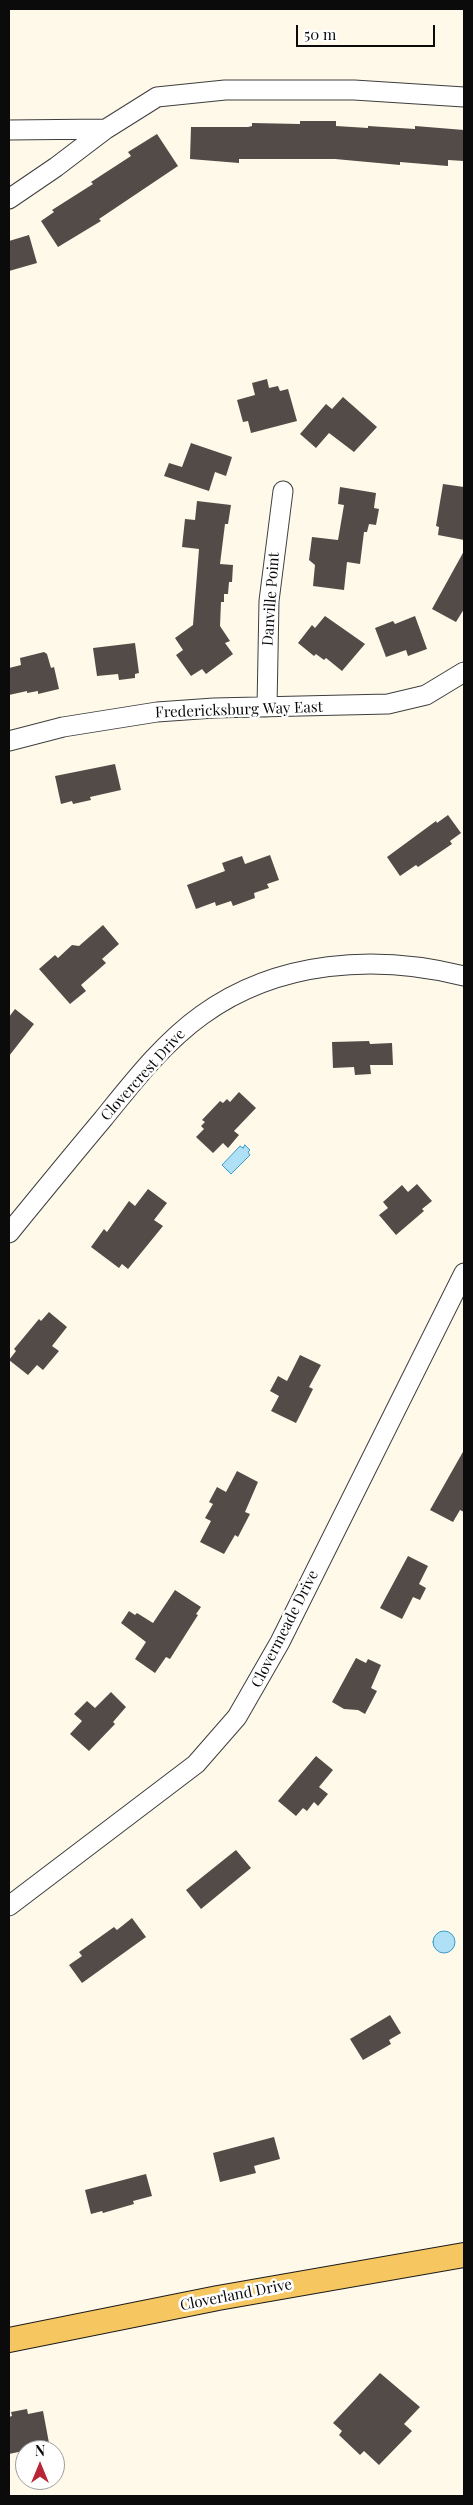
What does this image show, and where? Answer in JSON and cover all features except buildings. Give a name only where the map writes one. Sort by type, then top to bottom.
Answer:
[{"type":"main road","name":"Cloverland Drive","points":[[9,2340],[218,2298],[464,2255]]},
{"type":"street","points":[[9,199],[106,129],[150,100],[164,95],[225,90],[297,89],[464,97]]},
{"type":"street","points":[[9,130],[106,129]]},
{"type":"street","name":"Danville Point","points":[[267,708],[269,600],[283,490]]},
{"type":"street","name":"Fredericksburg Way East","points":[[9,741],[39,732],[136,714],[214,708],[360,706],[403,702],[434,692],[464,672]]},
{"type":"street","name":"Clovercrest Drive","points":[[9,1233],[137,1076],[186,1027],[212,1008],[272,979],[314,968],[356,964],[400,964],[464,976]]},
{"type":"street","name":"Clovermeade Drive","points":[[9,1906],[196,1764],[237,1717],[280,1642],[464,1273]]},
{"type":"water","points":[[245,1145],[250,1150],[248,1152],[250,1155],[231,1174],[222,1165],[240,1146],[243,1148]]},
{"type":"water","points":[[444,1931],[452,1934],[455,1942],[452,1950],[444,1953],[436,1950],[433,1942],[436,1934]]}]
